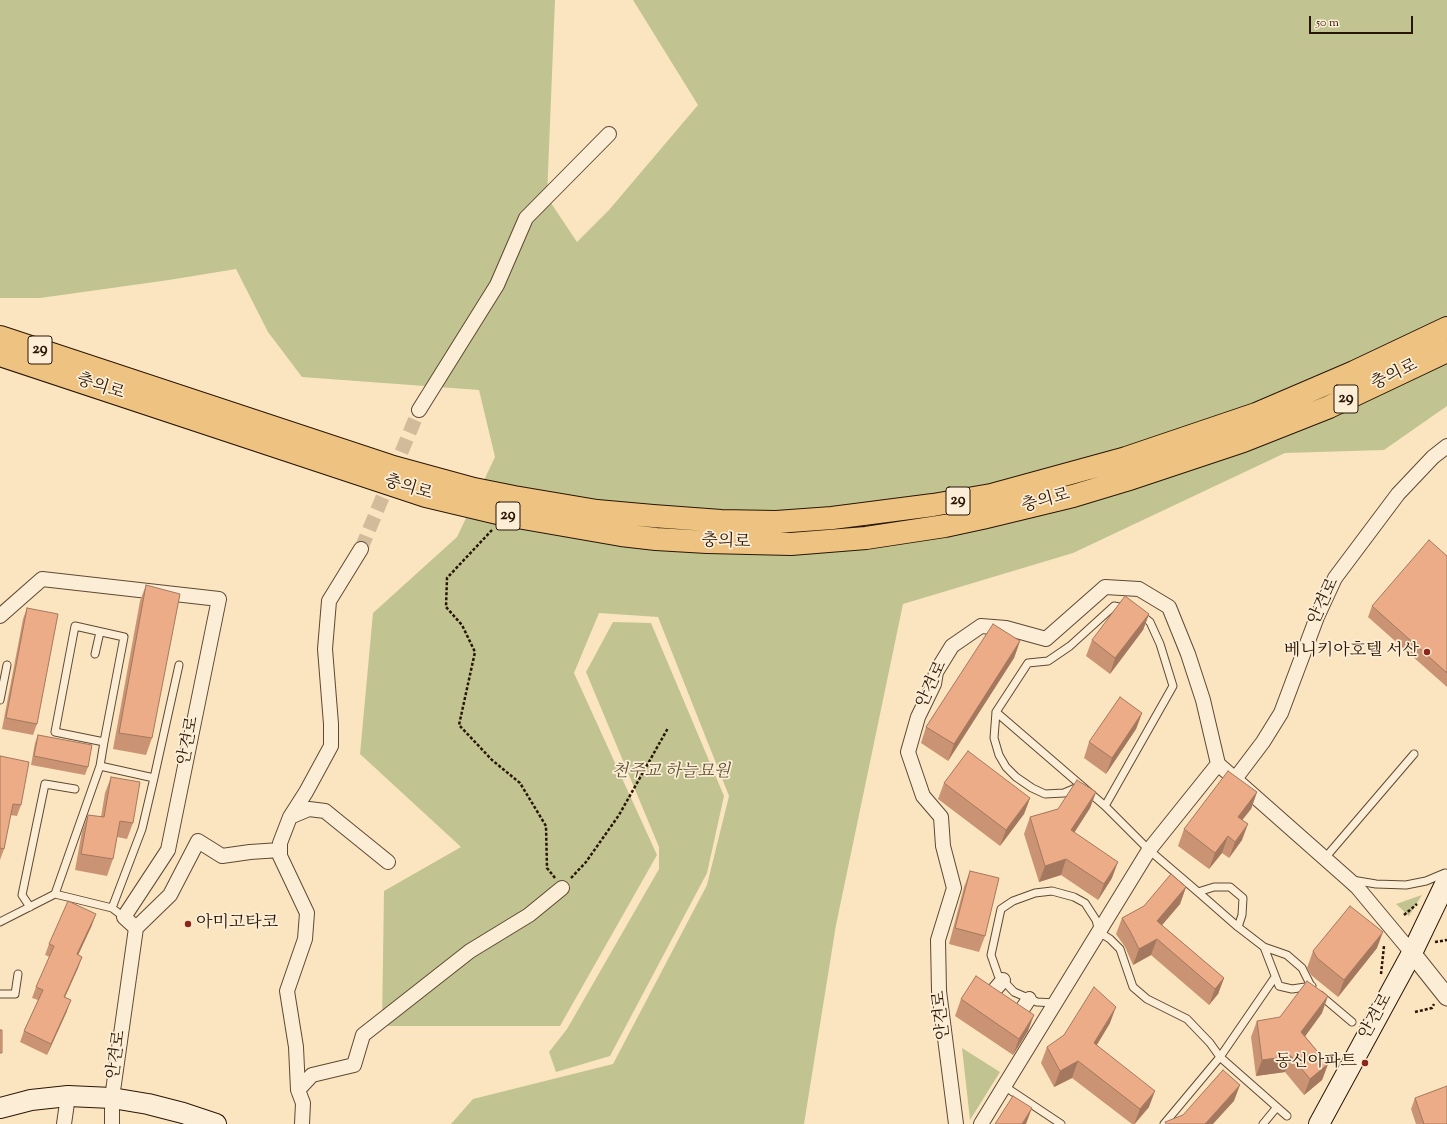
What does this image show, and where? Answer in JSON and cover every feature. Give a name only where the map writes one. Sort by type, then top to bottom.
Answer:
[{"type":"highway","name":"충의로","points":[[0,337],[390,466],[474,489],[597,511],[698,519],[776,522],[832,518],[933,505],[991,495],[1126,458],[1256,414],[1347,375],[1447,328]]},
{"type":"highway","name":"충의로","points":[[0,355],[426,496],[506,515],[621,535],[685,541],[791,544],[866,538],[938,527],[1073,496],[1243,442],[1329,407],[1447,351]]},
{"type":"main road","name":"안견로","points":[[1319,1124],[1412,953],[1447,880]]},
{"type":"main road","name":"안견로","points":[[0,1108],[30,1100],[68,1096],[112,1098],[148,1104],[183,1113],[216,1124]]},
{"type":"street","points":[[419,410],[497,285],[526,218],[609,134]]},
{"type":"street","name":"안견로","points":[[1235,778],[1263,742],[1281,713],[1317,617],[1335,578],[1398,494],[1433,457],[1447,446]]},
{"type":"street","points":[[302,1124],[303,1103],[298,1090],[296,1048],[287,991],[304,939],[307,913],[280,856],[280,844],[290,817],[306,792],[331,746],[331,724],[325,649],[329,601],[361,549]]},
{"type":"street","name":"안견로","points":[[0,616],[42,579],[219,599],[168,850],[124,917]]},
{"type":"street","name":"안견로","points":[[956,1124],[939,991],[938,940],[954,888],[943,846],[941,817],[923,796],[908,752],[918,717],[934,684],[936,672],[952,646],[981,626],[1006,628],[1046,639],[1105,587],[1139,589],[1169,607],[1188,654],[1203,700],[1218,764]]},
{"type":"street","points":[[981,1124],[1150,850],[1218,764],[1357,887],[1447,997]]},
{"type":"street","points":[[290,817],[309,810],[325,811],[388,862]]},
{"type":"street","points":[[124,917],[136,928],[170,895],[198,841],[222,856],[280,850]]},
{"type":"street","points":[[298,1090],[312,1075],[354,1065],[363,1035],[470,951],[529,915],[562,888]]},
{"type":"street","name":"안견로","points":[[112,1098],[136,928]]},
{"type":"street","points":[[992,993],[1003,980]]},
{"type":"street","points":[[1019,1014],[1029,999]]},
{"type":"street","points":[[64,1124],[68,1096]]},
{"type":"street","points":[[112,1098],[112,1124]]},
{"type":"lane","points":[[1082,786],[1064,793],[1045,794],[1032,788],[1016,777],[1006,767],[999,755],[994,738],[996,712],[1028,663],[1048,661],[1070,646],[1114,606],[1134,609],[1150,622],[1160,644],[1173,686],[1105,806]]},
{"type":"lane","points":[[55,894],[100,766],[124,637],[75,626],[54,732],[104,742]]},
{"type":"lane","points":[[95,654],[100,632]]},
{"type":"lane","points":[[0,700],[7,665]]},
{"type":"lane","points":[[112,908],[142,829],[179,665]]},
{"type":"lane","points":[[996,712],[1105,806],[1150,850],[1238,927],[1264,946],[1287,955],[1302,968],[1311,986],[1292,989],[1279,986],[1264,946]]},
{"type":"lane","points":[[1325,858],[1414,754]]},
{"type":"lane","points":[[100,766],[154,778]]},
{"type":"lane","points":[[30,907],[22,895],[45,784],[75,789]]},
{"type":"lane","points":[[1348,878],[1376,884],[1406,885],[1426,881],[1447,872]]},
{"type":"lane","points":[[1198,892],[1214,887],[1230,886],[1243,898],[1242,915],[1238,927]]},
{"type":"lane","points":[[1056,1003],[1037,1002],[1014,992],[998,975],[991,955],[1001,909],[1013,901],[1035,893],[1052,891],[1074,897],[1085,903],[1096,920],[1099,932],[1110,939],[1120,949],[1133,987],[1147,999],[1187,1019],[1210,1043],[1220,1057],[1287,1116]]},
{"type":"lane","points":[[0,922],[55,894],[112,908],[124,917]]},
{"type":"lane","points":[[0,994],[14,994],[18,974]]},
{"type":"lane","points":[[1164,1124],[1220,1057],[1275,977]]},
{"type":"lane","name":"안견로","points":[[1311,986],[1352,1022]]},
{"type":"lane","points":[[1004,1086],[1061,1124]]},
{"type":"lane","points":[[1263,1124],[1277,1107]]},
{"type":"path","points":[[506,515],[447,578],[446,607],[462,625],[475,652],[459,725],[492,760],[520,783],[546,826],[547,868],[562,888],[586,862],[619,815],[668,728]]},
{"type":"path","points":[[1381,974],[1384,946]]},
{"type":"green space","points":[[0,0],[555,0],[547,197],[577,242],[609,210],[698,105],[633,0],[1447,0],[1447,406],[1384,450],[1285,453],[1073,553],[903,604],[836,925],[804,1124],[451,1124],[473,1099],[613,1064],[707,885],[729,796],[658,617],[599,613],[574,673],[657,855],[560,1026],[382,1026],[384,891],[461,847],[360,754],[373,613],[457,537],[495,457],[479,390],[302,377],[268,332],[236,269],[40,298],[0,298]]},
{"type":"green space","name":"천주교 하늘묘원","points":[[613,622],[651,623],[724,796],[707,873],[610,1056],[556,1072],[549,1052],[567,1029],[659,869],[659,847],[586,672]]},
{"type":"green space","points":[[1422,895],[1409,916],[1396,904]]},
{"type":"green space","points":[[962,1048],[1000,1072],[970,1120]]},
{"type":"building","name":"베니키아호텔 서산","points":[[1429,540],[1447,556],[1447,673],[1372,606]]},
{"type":"building","points":[[146,585],[180,594],[152,738],[119,733]]},
{"type":"building","points":[[1125,596],[1149,614],[1115,658],[1092,640]]},
{"type":"building","points":[[27,608],[58,614],[37,724],[6,718]]},
{"type":"building","points":[[993,624],[1020,641],[954,744],[926,727]]},
{"type":"building","points":[[1120,697],[1142,713],[1112,758],[1089,742]]},
{"type":"building","points":[[38,735],[92,745],[88,767],[34,756]]},
{"type":"building","points":[[968,751],[1030,798],[1006,830],[944,783]]},
{"type":"building","points":[[0,756],[29,762],[21,805],[13,804],[4,849],[0,848]]},
{"type":"building","points":[[1228,771],[1257,792],[1238,817],[1248,824],[1235,842],[1228,836],[1215,853],[1184,829]]},
{"type":"building","points":[[111,777],[140,782],[133,823],[120,821],[113,859],[81,854],[88,815],[104,817]]},
{"type":"building","points":[[1077,780],[1096,792],[1071,830],[1118,862],[1104,884],[1066,859],[1045,866],[1030,817],[1058,809]]},
{"type":"building","points":[[970,871],[999,878],[985,936],[955,928]]},
{"type":"building","points":[[1171,874],[1186,887],[1157,921],[1224,978],[1215,989],[1157,939],[1139,949],[1122,918],[1144,906]]},
{"type":"building","points":[[68,901],[96,914],[77,954],[82,957],[64,997],[71,1000],[51,1044],[24,1031],[43,990],[36,987],[54,946],[49,944]]},
{"type":"building","points":[[1350,906],[1383,932],[1344,980],[1317,958],[1313,951]]},
{"type":"building","points":[[976,976],[1034,1015],[1019,1039],[961,999]]},
{"type":"building","points":[[1307,981],[1328,996],[1301,1032],[1328,1064],[1310,1079],[1291,1056],[1262,1060],[1257,1021],[1280,1017]]},
{"type":"building","points":[[1094,987],[1116,1007],[1094,1043],[1155,1091],[1140,1109],[1078,1061],[1060,1071],[1047,1047],[1064,1035]]},
{"type":"building","points":[[0,1030],[2,1030],[2,1053],[0,1053]]},
{"type":"building","points":[[1223,1070],[1240,1085],[1205,1124],[1166,1124],[1165,1122],[1183,1115]]},
{"type":"building","points":[[1447,1086],[1447,1124],[1424,1124],[1415,1098]]},
{"type":"building","points":[[1013,1096],[1032,1108],[1022,1124],[995,1124]]},
{"type":"tunnel","points":[[361,549],[419,410]]},
{"type":"place","name":"베니키아호텔 서산","points":[[1427,652]]},
{"type":"place","name":"아미고타코","points":[[188,924]]},
{"type":"place","name":"동신아파트","points":[[1365,1063]]}]
